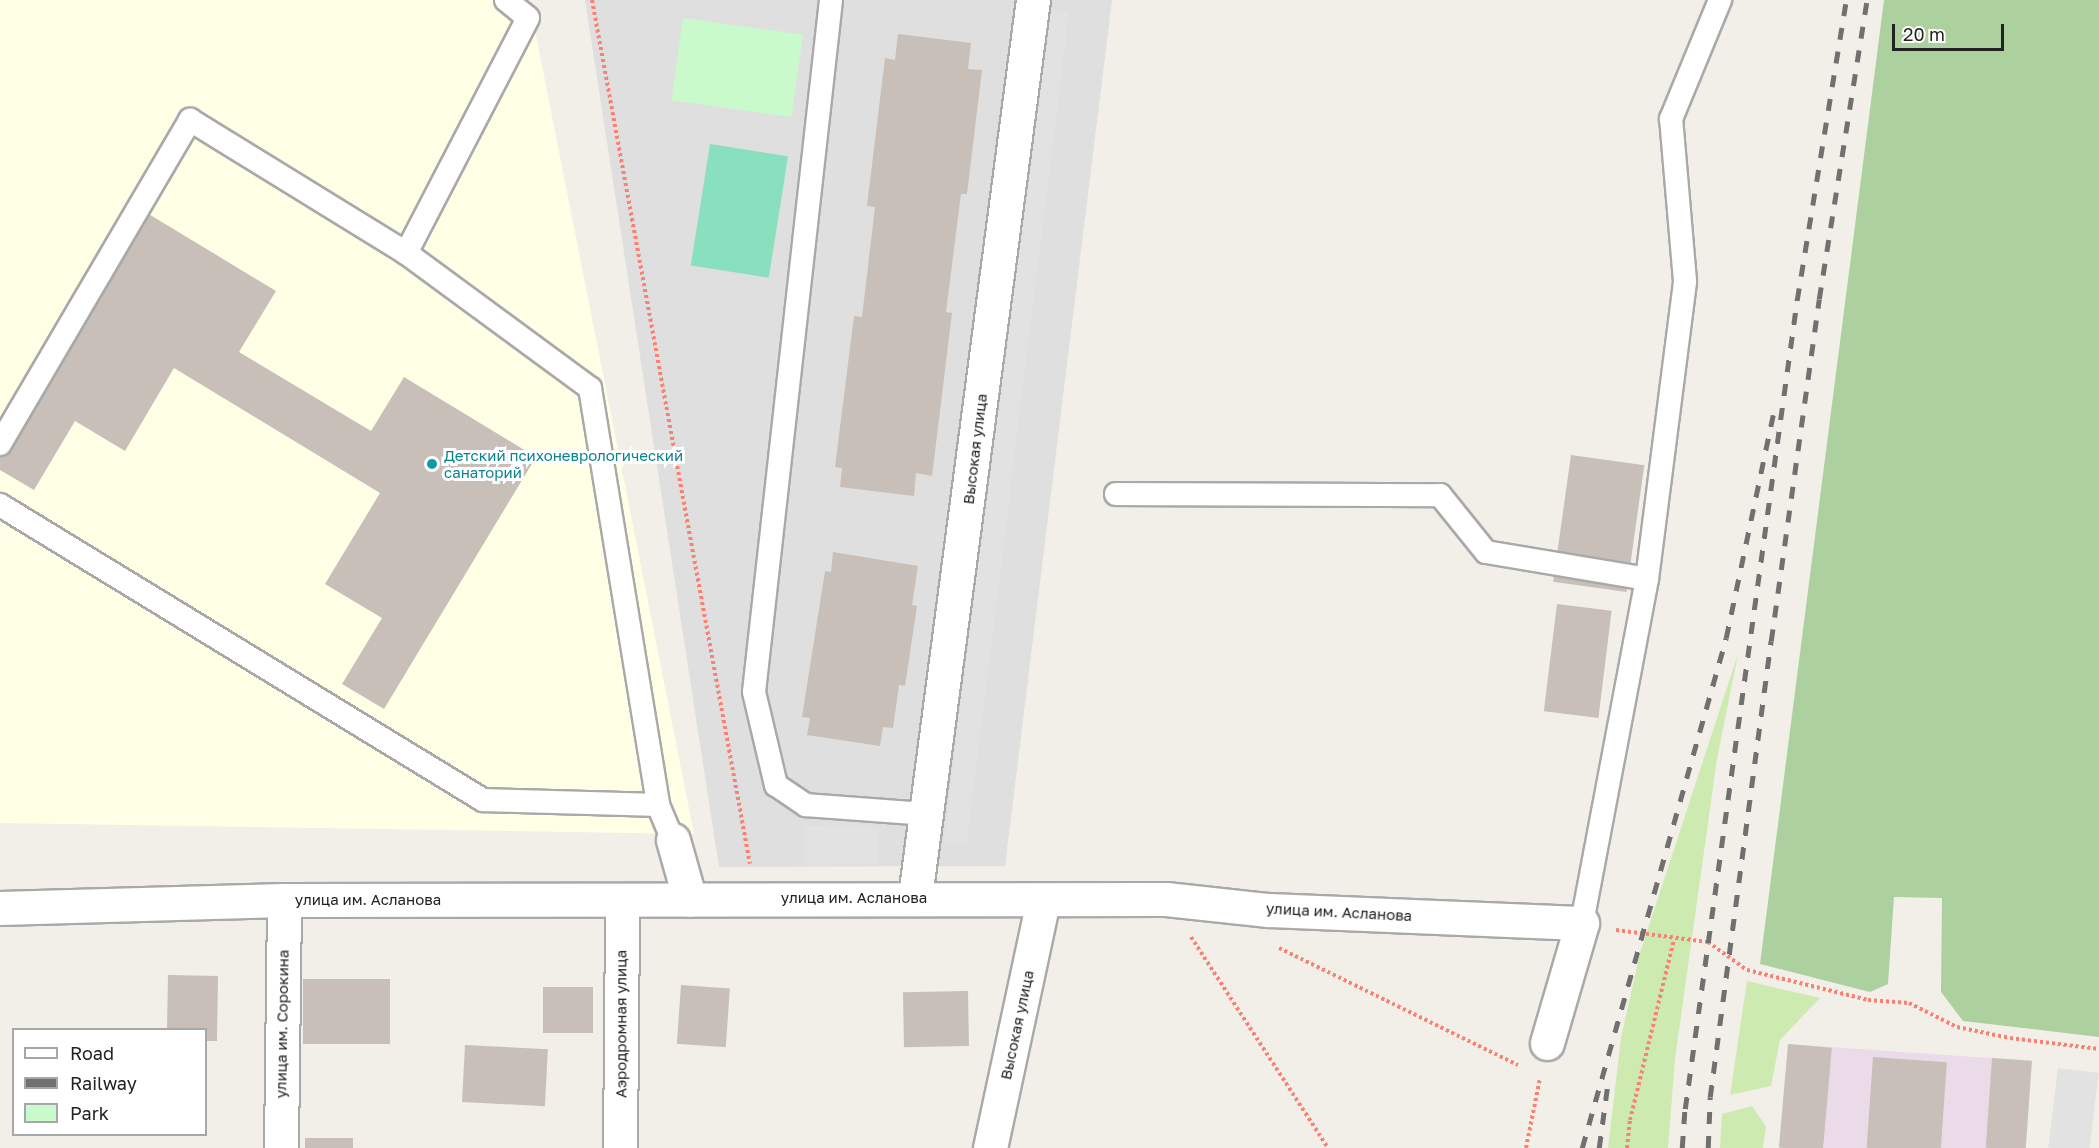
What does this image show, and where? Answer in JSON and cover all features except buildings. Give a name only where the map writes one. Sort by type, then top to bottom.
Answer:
[{"type":"street","name":"Высокая улица","points":[[915,897],[1034,0]]},
{"type":"street","points":[[673,840],[690,900]]},
{"type":"street","name":"улица им. Асланова","points":[[0,908],[284,900],[690,900],[915,897],[1043,901],[1166,899],[1268,910],[1582,923]]},
{"type":"street","name":"улица им. Сорокина","points":[[280,1148],[284,900]]},
{"type":"street","name":"Аэродромная улица","points":[[620,1148],[622,900]]},
{"type":"street","name":"Высокая улица","points":[[990,1148],[1043,901]]},
{"type":"street","points":[[1547,1043],[1582,923]]},
{"type":"lane","points":[[406,253],[528,18],[506,0]]},
{"type":"lane","points":[[831,0],[754,692],[776,785],[806,805],[927,814]]},
{"type":"lane","points":[[1582,923],[1647,579],[1684,281],[1671,119],[1720,0]]},
{"type":"lane","points":[[0,444],[190,120],[406,253],[590,388],[658,806],[673,840]]},
{"type":"lane","points":[[1116,494],[1440,495],[1486,552],[1647,579]]},
{"type":"lane","points":[[0,505],[483,800],[658,806]]},
{"type":"path","points":[[592,0],[756,898]]},
{"type":"path","points":[[1166,899],[1328,1148]]},
{"type":"path","points":[[1582,923],[1674,939],[1708,942],[1747,970],[1868,1000],[1910,1003],[1957,1026],[2010,1038],[2099,1048]]},
{"type":"path","points":[[1627,1148],[1630,1120],[1674,939]]},
{"type":"path","points":[[1276,946],[1342,975],[1540,1076]]},
{"type":"path","points":[[1526,1148],[1547,1043]]},
{"type":"shaded area","points":[[0,0],[529,0],[694,834],[0,823]]},
{"type":"shaded area","points":[[585,0],[1112,0],[1005,866],[719,867]]},
{"type":"shaded area","points":[[1046,10],[1069,13],[967,846],[944,843]]},
{"type":"shaded area","points":[[805,826],[879,827],[878,864],[804,863]]},
{"type":"shaded area","points":[[1788,1044],[2032,1061],[2025,1148],[1782,1148]]},
{"type":"shaded area","points":[[2058,1068],[2099,1073],[2089,1148],[2048,1147]]},
{"type":"green space","points":[[1884,0],[2099,0],[2099,1037],[1963,1021],[1941,992],[1942,898],[1894,897],[1888,984],[1870,992],[1760,964]]},
{"type":"green space","points":[[683,18],[803,35],[791,117],[671,100]]},
{"type":"green space","points":[[710,144],[788,156],[769,278],[691,265]]},
{"type":"green space","points":[[1738,654],[1717,759],[1675,1059],[1668,1148],[1608,1148],[1621,1038],[1640,953]]},
{"type":"green space","points":[[1747,981],[1820,998],[1780,1040],[1771,1086],[1730,1095]]},
{"type":"green space","points":[[1752,1106],[1766,1126],[1763,1148],[1720,1148],[1722,1114]]},
{"type":"railway","points":[[1682,1148],[1685,1109],[1797,300],[1846,0]]},
{"type":"railway","points":[[1708,1148],[1710,1097],[1771,641],[1819,299],[1867,0]]},
{"type":"railway","points":[[1582,1148],[1726,638],[1773,415]]},
{"type":"railway","points":[[1599,1148],[1607,1089]]},
{"type":"place","name":"Детский психоневрологический санаторий","points":[[432,464]]}]
